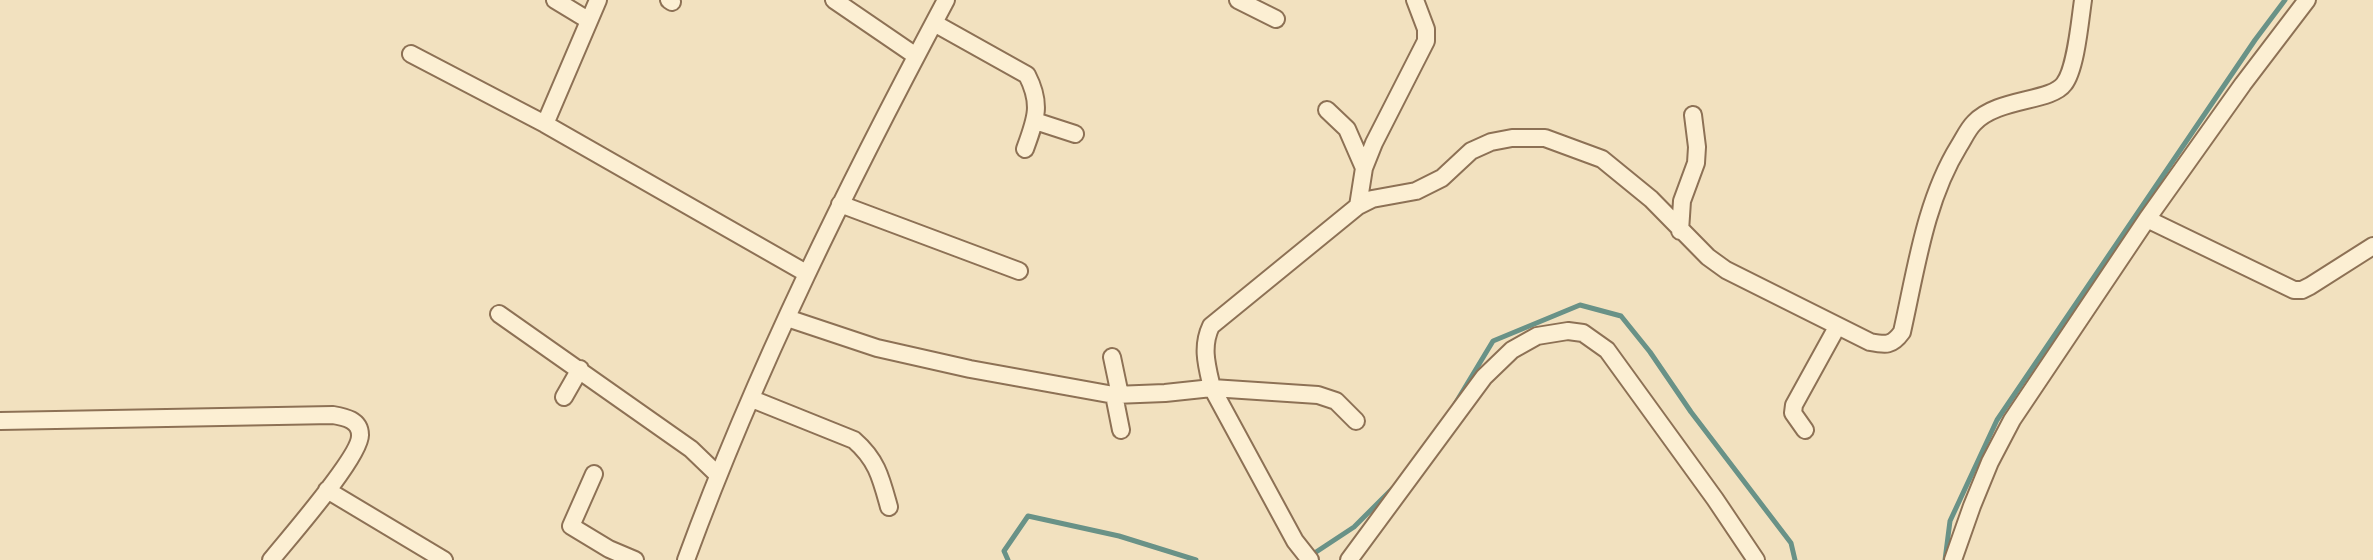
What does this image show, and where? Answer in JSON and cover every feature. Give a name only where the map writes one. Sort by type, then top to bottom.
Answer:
[{"type":"street","points":[[555,0],[588,20]]},
{"type":"street","points":[[545,124],[598,0]]},
{"type":"street","points":[[834,0],[916,56]]},
{"type":"street","points":[[686,560],[718,475],[806,273],[946,0]]},
{"type":"street","points":[[1238,0],[1276,19]]},
{"type":"street","points":[[1358,206],[1364,168],[1374,143],[1426,41],[1426,29],[1415,0]]},
{"type":"street","points":[[1310,560],[1295,541],[1212,388],[1204,354],[1205,339],[1211,326],[1358,206],[1372,200],[1416,190],[1442,178],[1471,151],[1491,142],[1512,138],[1545,138],[1602,159],[1651,200],[1680,231],[1726,270],[1837,327],[1870,342],[1885,345],[1895,342],[1902,332],[1930,209],[1949,163],[1973,124],[1986,112],[2003,105],[2055,92],[2064,85],[2070,71],[2083,0]]},
{"type":"street","points":[[1953,560],[1976,495],[2012,420],[2147,219],[2243,84],[2307,0]]},
{"type":"street","points":[[934,23],[1027,75],[1036,97],[1035,121],[1025,149]]},
{"type":"street","points":[[411,54],[545,124],[806,273]]},
{"type":"street","points":[[1327,110],[1347,129],[1364,168]]},
{"type":"street","points":[[1680,231],[1682,201],[1696,164],[1697,147],[1693,115]]},
{"type":"street","points":[[1035,121],[1074,134]]},
{"type":"street","points":[[840,204],[1020,271]]},
{"type":"street","points":[[2147,219],[2294,290],[2302,290],[2310,286],[2373,246]]},
{"type":"street","points":[[500,314],[691,449],[718,475]]},
{"type":"street","points":[[787,318],[877,348],[946,364],[1117,394],[1165,393],[1212,388],[1317,395],[1336,401],[1356,421]]},
{"type":"street","points":[[1805,430],[1793,413],[1794,405],[1837,327]]},
{"type":"street","points":[[1349,560],[1484,376],[1520,345],[1537,336],[1568,331],[1583,333],[1607,350],[1715,499],[1756,560]]},
{"type":"street","points":[[1112,357],[1121,430]]},
{"type":"street","points":[[564,397],[580,369]]},
{"type":"street","points":[[752,399],[854,440],[868,452],[878,469],[890,507]]},
{"type":"street","points":[[0,421],[333,415],[347,417],[358,425],[360,436],[357,449],[271,560]]},
{"type":"street","points":[[594,474],[571,526],[609,549],[635,560]]},
{"type":"street","points":[[327,490],[419,552],[444,560]]},
{"type":"waterway","points":[[1945,560],[1950,521],[1997,420],[2255,40],[2285,0]]},
{"type":"waterway","points":[[1455,404],[1493,341],[1580,305],[1621,316],[1791,543],[1795,560]]},
{"type":"waterway","points":[[1310,556],[1354,527],[1393,488]]},
{"type":"waterway","points":[[1008,560],[1004,551],[1028,516],[1119,536],[1196,560]]}]
